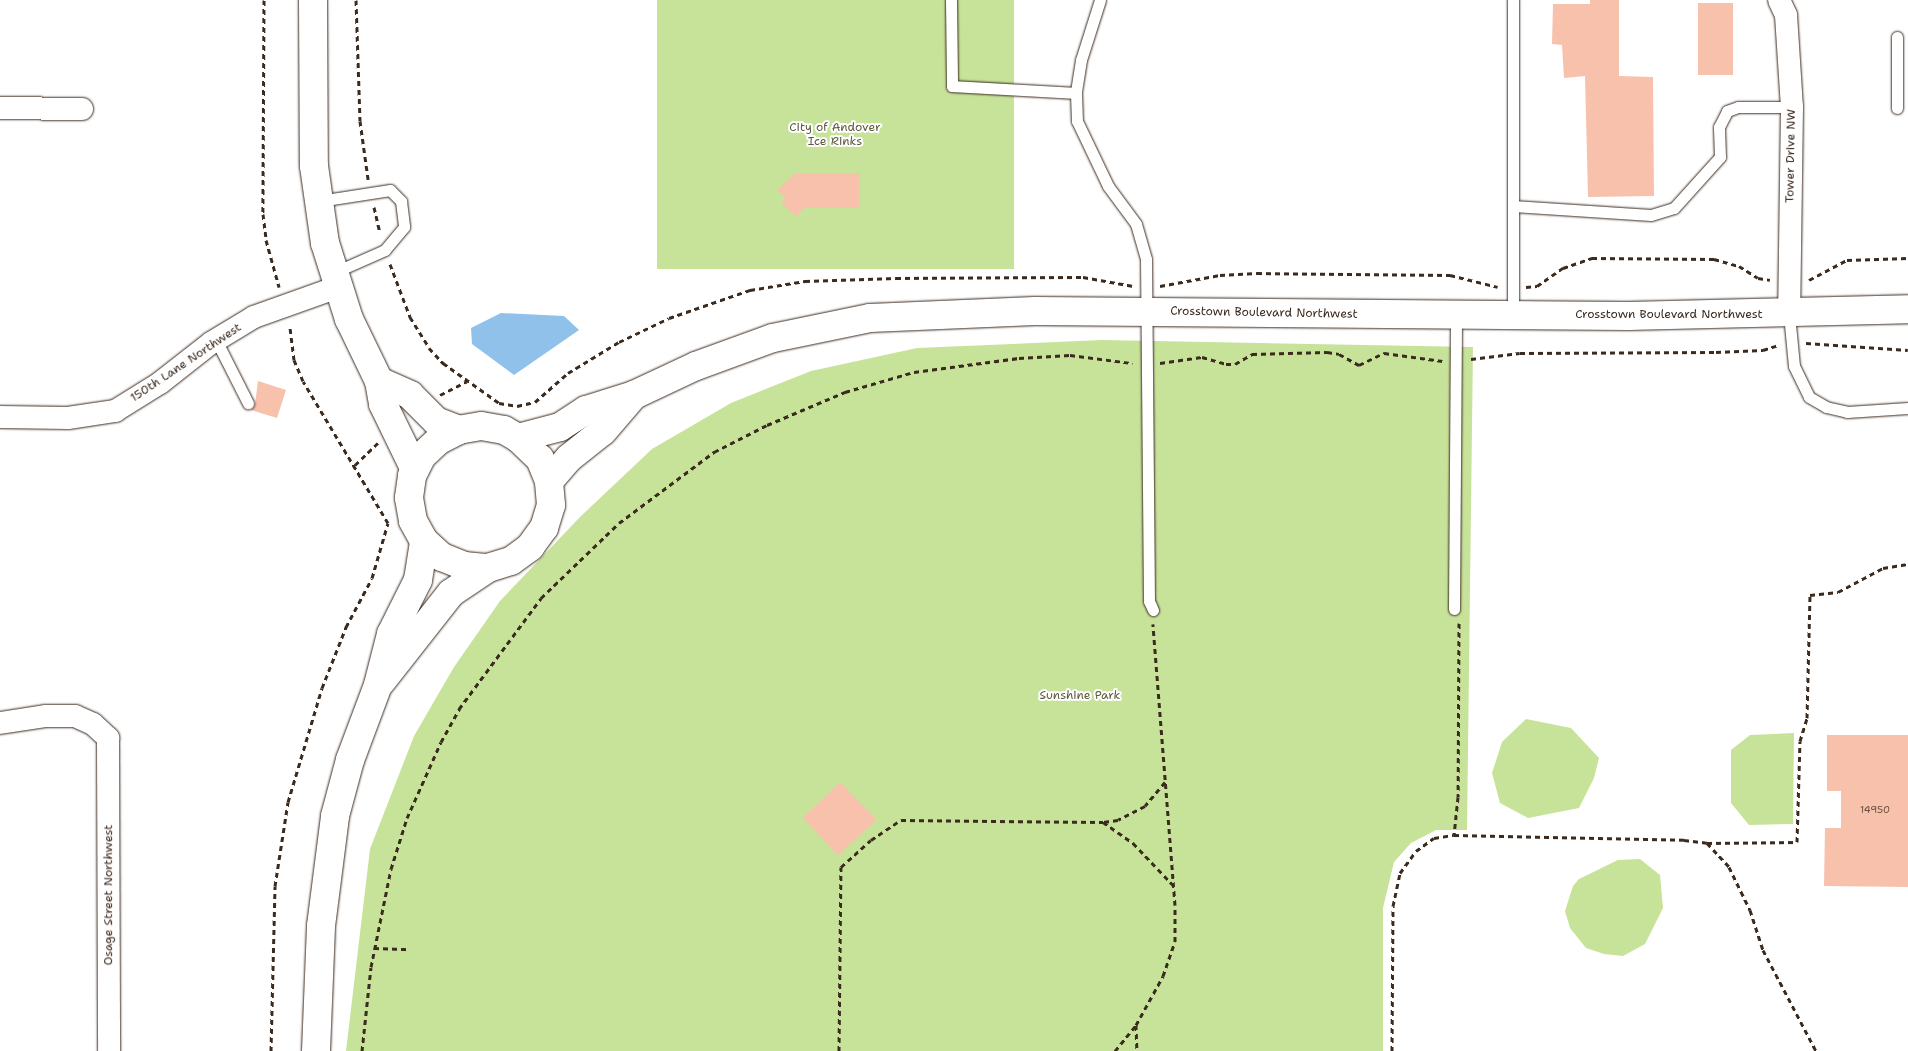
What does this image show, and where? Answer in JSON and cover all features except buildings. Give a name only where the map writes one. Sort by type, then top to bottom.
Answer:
[{"type":"street","points":[[313,0],[314,166],[324,243],[349,319],[379,381],[383,404],[415,470]]},
{"type":"street","name":"Tower Drive NW","points":[[1780,0],[1786,15],[1792,107],[1789,314]]},
{"type":"street","points":[[0,108],[82,109]]},
{"type":"street","name":"150th Lane Northwest","points":[[0,418],[68,418],[115,410],[160,383],[216,340],[254,317],[336,280]]},
{"type":"street","name":"Crosstown Boulevard Northwest","points":[[518,438],[560,427],[586,410],[634,395],[727,354],[773,338],[834,324],[887,317],[972,312],[1513,315],[1789,314],[1908,309]]},
{"type":"street","points":[[379,381],[410,395],[436,421],[459,430]]},
{"type":"street","name":"Crosstown Boulevard Northwest","points":[[549,481],[569,458],[603,431],[634,395]]},
{"type":"street","points":[[378,685],[407,653],[452,593],[488,568],[511,561],[530,547],[544,528],[551,505],[549,481],[540,459],[518,438],[504,430],[481,426],[459,430],[439,440],[422,456],[415,470],[409,498],[413,521],[424,541],[449,560],[464,566],[488,568]]},
{"type":"street","points":[[316,1051],[321,926],[329,849],[342,786],[378,685],[391,634],[418,580],[424,541]]},
{"type":"street","name":"Osage Street Northwest","points":[[0,723],[46,716],[75,716],[93,724],[108,738],[109,1051]]},
{"type":"lane","points":[[951,0],[952,86],[1076,93]]},
{"type":"lane","points":[[1100,0],[1088,29],[1076,93],[1077,121],[1092,156],[1136,224],[1142,241],[1146,312],[1150,601],[1153,610]]},
{"type":"lane","points":[[1513,0],[1513,315]]},
{"type":"lane","points":[[1897,37],[1897,108]]},
{"type":"lane","points":[[1513,206],[1651,215],[1674,208],[1720,157],[1719,127],[1728,111],[1738,107],[1792,107]]},
{"type":"lane","points":[[319,201],[390,190],[401,201],[404,227],[386,250],[336,280]]},
{"type":"lane","points":[[1454,609],[1456,314]]},
{"type":"lane","points":[[1789,314],[1794,366],[1809,397],[1826,407],[1847,412],[1908,408]]},
{"type":"lane","points":[[216,340],[248,403]]},
{"type":"path","points":[[264,0],[263,214],[266,240],[280,290]]},
{"type":"path","points":[[1537,286],[1563,268],[1592,258],[1714,259],[1739,266],[1766,280]]},
{"type":"path","points":[[1812,280],[1847,260],[1908,258]]},
{"type":"path","points":[[1164,286],[1220,275],[1257,273],[1450,275],[1494,287]]},
{"type":"path","points":[[516,406],[535,402],[568,373],[600,352],[660,322],[758,289],[805,281],[896,278],[1083,277],[1128,285]]},
{"type":"path","points":[[271,1051],[276,886],[288,802],[322,688],[346,627],[372,578],[388,523],[303,381],[294,360],[290,322]]},
{"type":"path","points":[[1810,343],[1908,350]]},
{"type":"path","points":[[1464,360],[1520,354],[1735,352],[1763,350],[1771,345]]},
{"type":"path","points":[[1158,363],[1202,357],[1226,364],[1235,364],[1252,354],[1328,352],[1339,354],[1359,366],[1384,353],[1442,361]]},
{"type":"path","points":[[362,1051],[374,948],[391,869],[408,818],[459,709],[541,598],[619,523],[714,452],[767,425],[845,392],[914,372],[962,364],[1070,355],[1136,363]]},
{"type":"path","points":[[1392,1051],[1393,906],[1400,873],[1416,851],[1434,838],[1454,835],[1684,840],[1707,844],[1797,842],[1800,741],[1806,718],[1810,595],[1838,592],[1883,568],[1908,564]]},
{"type":"path","points":[[1454,609],[1458,623],[1458,797],[1454,835]]},
{"type":"path","points":[[1115,1051],[1136,1025],[1170,961],[1175,942],[1173,885],[1153,610]]},
{"type":"path","points":[[839,1051],[841,868],[871,840],[901,820],[1103,822],[1118,820],[1136,812],[1154,797],[1165,782]]},
{"type":"path","points":[[1103,822],[1133,843],[1173,885]]},
{"type":"path","points":[[1707,844],[1729,867],[1750,910],[1763,950],[1816,1051]]},
{"type":"path","points":[[374,948],[410,948]]},
{"type":"path","points":[[1136,1025],[1137,1051]]},
{"type":"green space","name":"City of Andover Ice Rinks","points":[[657,0],[1014,0],[1014,269],[657,269]]},
{"type":"green space","name":"Sunshine Park","points":[[1102,340],[1473,347],[1467,830],[1436,830],[1411,843],[1394,862],[1383,908],[1383,1051],[346,1051],[370,849],[414,736],[454,667],[500,601],[580,517],[652,449],[731,403],[811,371],[917,348]]},
{"type":"green space","points":[[1526,719],[1571,728],[1599,758],[1594,778],[1579,808],[1528,818],[1500,803],[1492,773],[1502,742]]},
{"type":"green space","points":[[1794,733],[1793,824],[1749,825],[1731,803],[1731,750],[1750,735]]},
{"type":"green space","points":[[1640,859],[1660,875],[1663,908],[1645,944],[1623,956],[1604,954],[1586,948],[1570,928],[1565,911],[1573,886],[1579,879],[1618,860]]},
{"type":"water","points":[[501,313],[564,316],[579,330],[514,375],[472,344],[471,328]]}]
